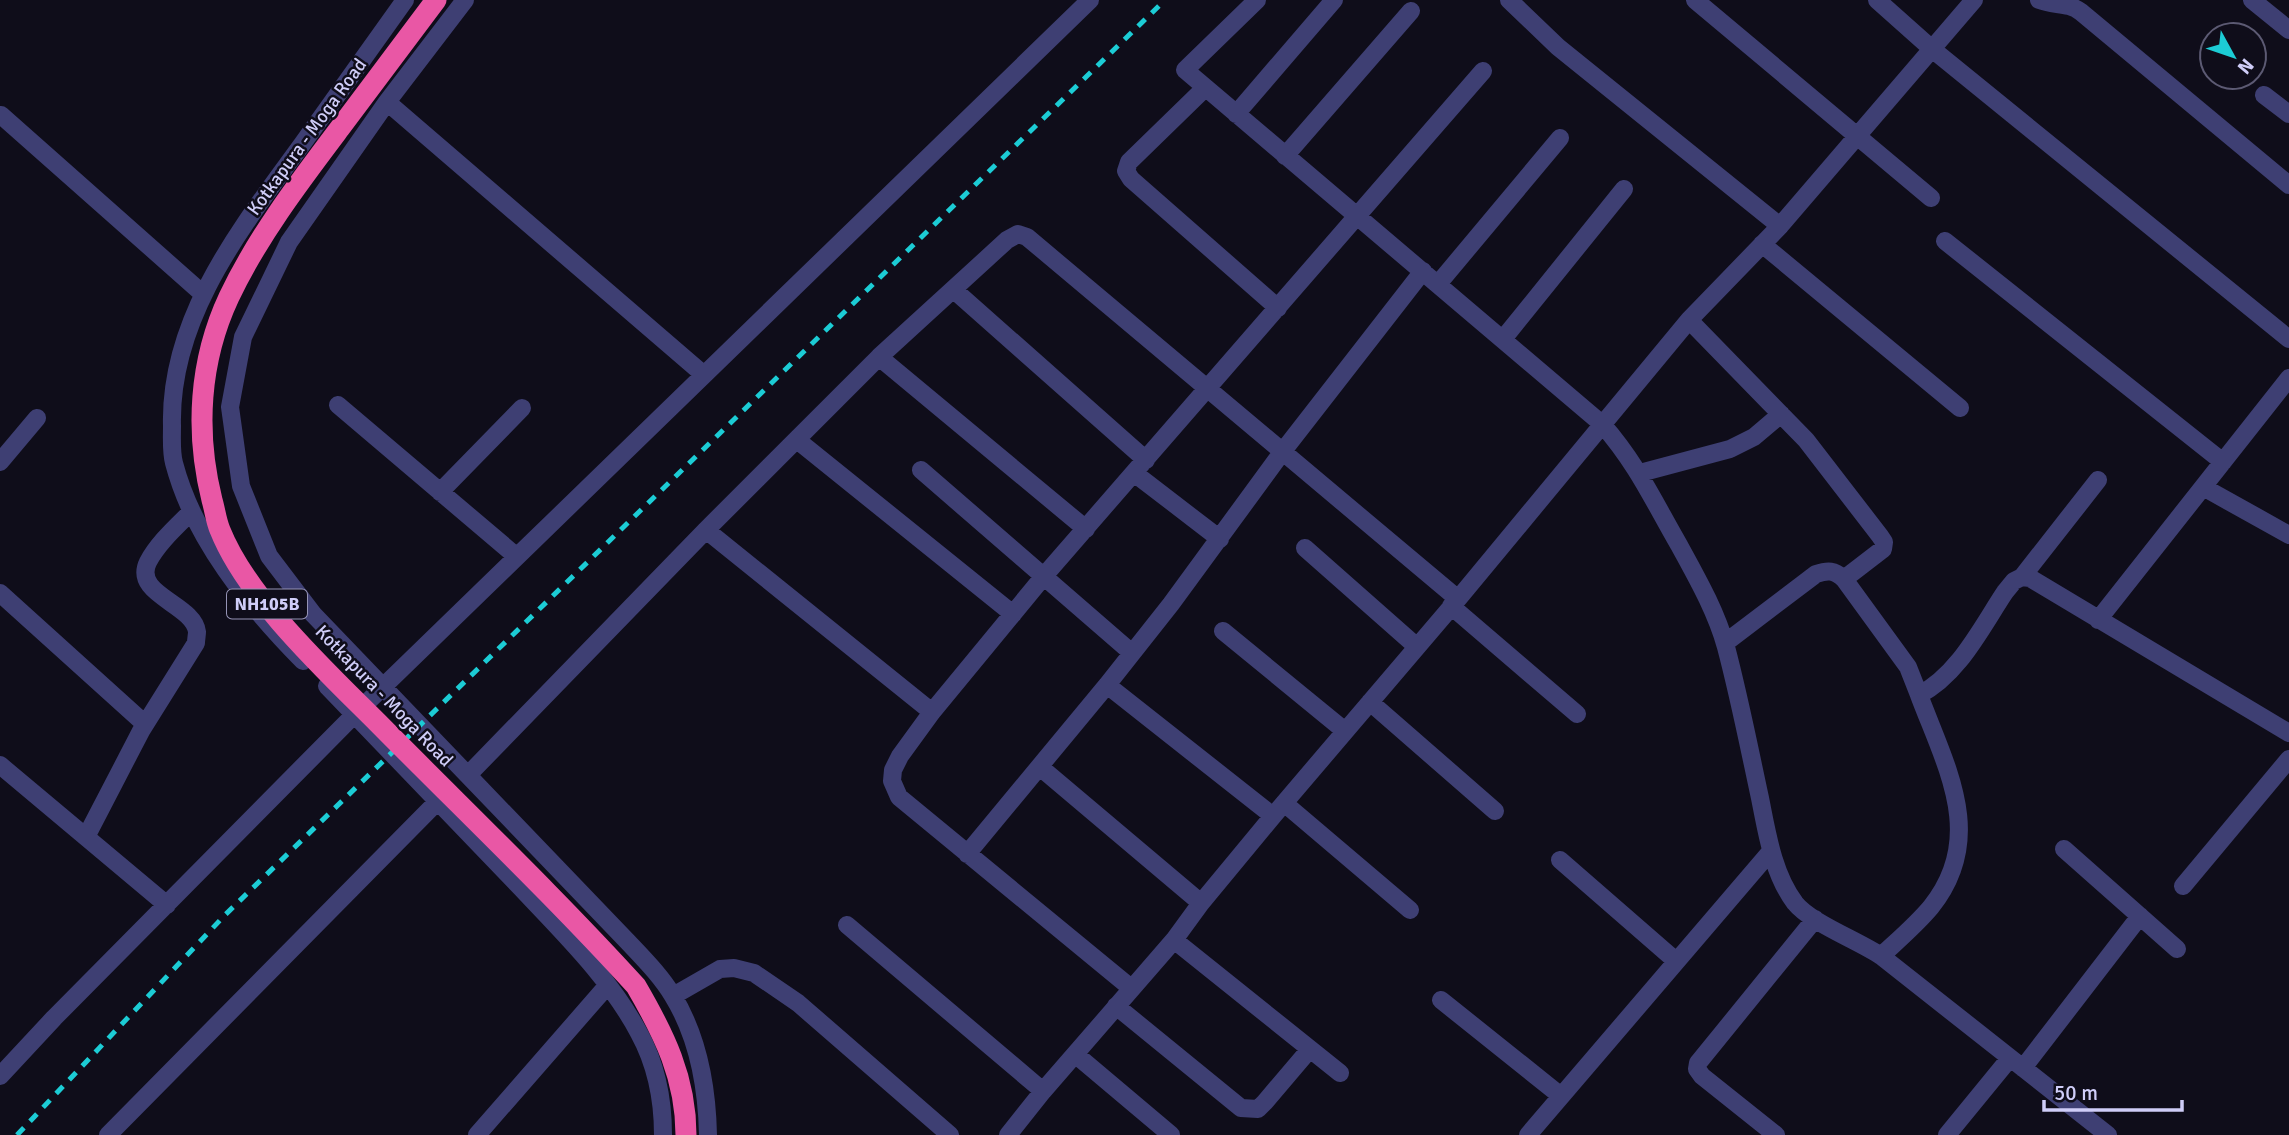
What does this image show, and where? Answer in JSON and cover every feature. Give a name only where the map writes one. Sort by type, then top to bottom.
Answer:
[{"type":"highway","name":"Kotkapura - Moga Road","points":[[436,0],[299,182],[250,258],[228,298],[210,349],[203,388],[201,427],[205,474],[219,529],[241,570],[269,607],[345,690],[636,986],[657,1021],[672,1055],[681,1089],[685,1135]]},
{"type":"street","points":[[405,0],[241,229],[203,294],[179,355],[172,409],[173,460],[191,512],[230,575],[286,644],[574,945],[607,986],[639,1033],[654,1069],[660,1097],[663,1135]]},
{"type":"street","points":[[465,0],[387,102],[289,242],[243,337],[230,407],[241,486],[269,556],[313,614],[628,942],[673,996],[692,1037],[702,1074],[708,1113],[708,1135]]},
{"type":"street","points":[[0,1076],[354,715],[1090,0]]},
{"type":"street","points":[[1257,0],[1185,70],[1602,424],[1640,473],[1709,601],[1725,643],[1771,850],[1787,892],[1798,907],[1881,956],[2108,1135]]},
{"type":"street","points":[[1236,114],[1334,0]]},
{"type":"street","points":[[1509,0],[1558,47],[1780,226]]},
{"type":"street","points":[[1695,0],[1931,198]]},
{"type":"street","points":[[1877,0],[1932,49],[2289,339]]},
{"type":"street","points":[[1008,1135],[1174,940],[1278,810],[1455,603],[1689,320],[1780,226],[1974,0]]},
{"type":"street","points":[[2039,0],[2067,4],[2081,12],[2289,185]]},
{"type":"street","points":[[2252,0],[2289,30]]},
{"type":"street","points":[[1285,156],[1411,11]]},
{"type":"street","points":[[1131,988],[899,797],[892,781],[893,770],[932,712],[1045,576],[1483,71]]},
{"type":"street","points":[[1205,88],[1129,162],[1126,171],[1278,308]]},
{"type":"street","points":[[2264,95],[2289,114]]},
{"type":"street","points":[[387,102],[703,374]]},
{"type":"street","points":[[1,115],[203,294]]},
{"type":"street","points":[[1438,284],[1560,138]]},
{"type":"street","points":[[1503,338],[1624,189]]},
{"type":"street","points":[[468,775],[879,357],[1007,240],[1018,234],[1024,235],[1283,451],[1577,714]]},
{"type":"street","points":[[1945,242],[2223,462]]},
{"type":"street","points":[[1762,244],[1960,408]]},
{"type":"street","points":[[967,854],[1107,685],[1423,271]]},
{"type":"street","points":[[954,290],[1140,467],[1220,539]]},
{"type":"street","points":[[1689,320],[1815,451],[1884,542],[1876,555],[1844,579]]},
{"type":"street","points":[[879,357],[1086,529]]},
{"type":"street","points":[[2098,620],[2289,378]]},
{"type":"street","points":[[338,405],[516,556]]},
{"type":"street","points":[[440,492],[522,408]]},
{"type":"street","points":[[1640,473],[1730,449],[1754,437],[1781,414]]},
{"type":"street","points":[[0,461],[37,418]]},
{"type":"street","points":[[797,440],[1013,614]]},
{"type":"street","points":[[921,470],[1132,653]]},
{"type":"street","points":[[1919,695],[1944,678],[2005,592],[2014,581],[2022,577],[2098,480]]},
{"type":"street","points":[[2203,487],[2289,535]]},
{"type":"street","points":[[86,837],[145,724],[196,642],[197,630],[191,619],[155,590],[147,581],[145,571],[157,548],[191,512]]},
{"type":"street","points":[[706,530],[932,712]]},
{"type":"street","points":[[1305,548],[1416,646]]},
{"type":"street","points":[[1725,643],[1816,574],[1826,570],[1835,571],[1844,579],[1908,667],[1953,786],[1960,823],[1959,846],[1946,885],[1930,908],[1881,956]]},
{"type":"street","points":[[2022,577],[2030,578],[2289,733]]},
{"type":"street","points":[[0,593],[145,724]]},
{"type":"street","points":[[1223,631],[1345,731]]},
{"type":"street","points":[[1107,685],[1410,910]]},
{"type":"street","points":[[1370,702],[1494,811]]},
{"type":"street","points":[[2183,887],[2289,759]]},
{"type":"street","points":[[0,765],[167,905]]},
{"type":"street","points":[[1040,767],[1201,903]]},
{"type":"street","points":[[108,1135],[438,801]]},
{"type":"street","points":[[2064,849],[2177,949]]},
{"type":"street","points":[[1528,1135],[1771,850]]},
{"type":"street","points":[[1560,860],[1676,961]]},
{"type":"street","points":[[1947,1135],[2017,1063],[2140,916]]},
{"type":"street","points":[[1776,1135],[1702,1076],[1697,1069],[1698,1063],[1815,919]]},
{"type":"street","points":[[847,925],[1043,1091]]},
{"type":"street","points":[[1174,940],[1340,1073]]},
{"type":"street","points":[[673,996],[720,969],[734,968],[754,973],[798,1003],[950,1135]]},
{"type":"street","points":[[477,1135],[607,986]]},
{"type":"street","points":[[1441,1000],[1561,1096]]},
{"type":"street","points":[[1116,1006],[1241,1108],[1258,1109],[1310,1049]]},
{"type":"street","points":[[1075,1054],[1171,1135]]},
{"type":"railway","points":[[17,1135],[225,915],[1165,0]]}]
